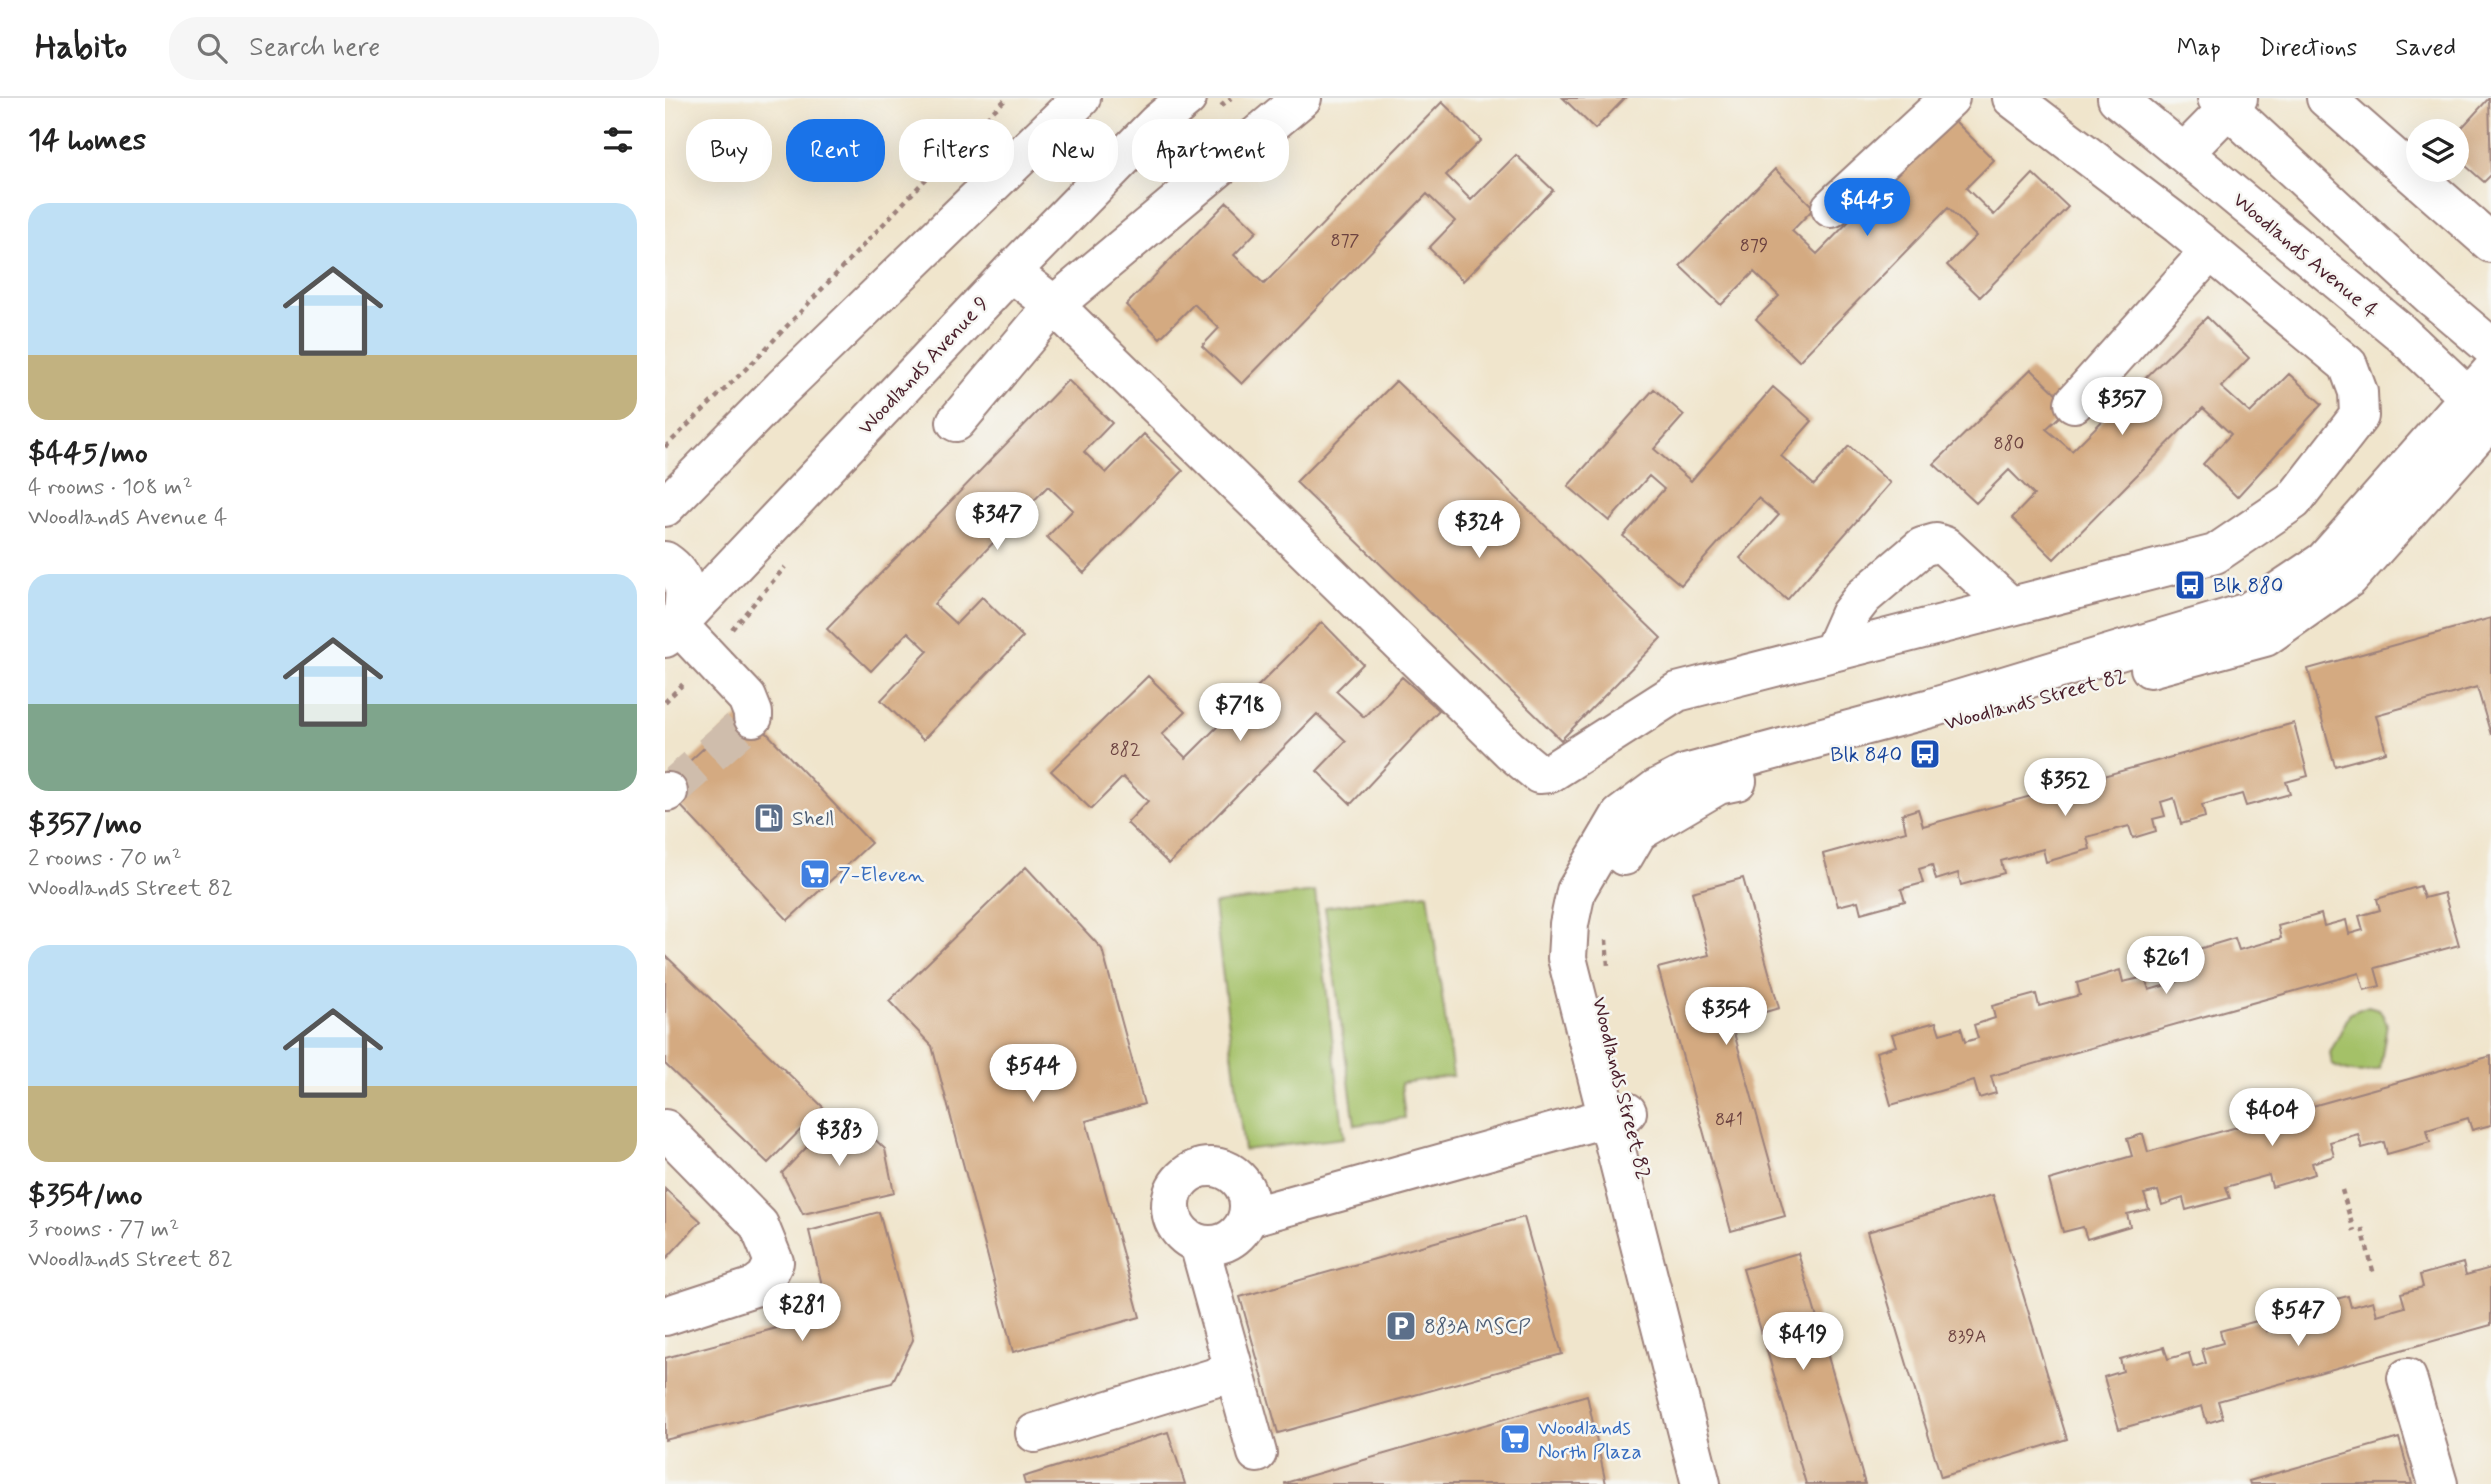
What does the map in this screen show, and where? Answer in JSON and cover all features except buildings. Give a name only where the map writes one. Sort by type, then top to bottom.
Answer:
[{"type":"main road","points":[[665,507],[782,388],[1081,98]]},
{"type":"main road","name":"Woodlands Avenue 9","points":[[675,628],[1011,272],[1157,123],[1187,98]]},
{"type":"main road","points":[[956,422],[1054,305],[1302,98]]},
{"type":"main road","points":[[1831,208],[1950,98]]},
{"type":"main road","points":[[1011,272],[1054,305],[1457,700],[1539,774],[1550,772],[1677,692],[2215,554],[2293,501],[2359,416],[2358,392],[2348,365],[2210,251],[2012,98]]},
{"type":"main road","name":"Woodlands Avenue 4","points":[[2117,98],[2485,402]]},
{"type":"main road","points":[[2326,98],[2491,243]]},
{"type":"main road","points":[[2183,153],[2228,101],[2431,296],[2491,347]]},
{"type":"main road","points":[[2074,403],[2210,251]]},
{"type":"main road","name":"Woodlands Street 82","points":[[1719,1484],[1660,1280],[1617,1114],[1567,958],[1569,924],[1576,891],[1620,816],[1656,789],[1685,774],[1931,708],[2248,612],[2324,561],[2485,402]]},
{"type":"main road","points":[[1832,651],[1849,615],[1863,597],[1922,547],[1936,543],[1945,546],[2010,606]]},
{"type":"main road","points":[[665,561],[676,568],[686,586],[675,628],[747,698],[754,713],[753,717]]},
{"type":"main road","name":"Woodlands Street 82","points":[[1248,1217],[1617,1114]]},
{"type":"main road","points":[[665,1129],[759,1225],[774,1262],[766,1278],[754,1287],[665,1316]]},
{"type":"main road","points":[[1202,1168],[1222,1168],[1240,1179],[1249,1197],[1248,1217],[1238,1235],[1229,1240],[1219,1245],[1199,1244],[1181,1233],[1172,1215],[1172,1194],[1183,1177],[1202,1168]]},
{"type":"main road","points":[[1199,1244],[1257,1453]]},
{"type":"main road","name":"Woodlands Street 82","points":[[1660,1280],[1701,1484]]},
{"type":"main road","points":[[1035,1433],[1233,1371]]},
{"type":"main road","points":[[2407,1377],[2438,1484]]},
{"type":"path","points":[[665,447],[754,361],[960,143],[1007,98]]},
{"type":"path","points":[[1606,937],[1608,969]]},
{"type":"path","points":[[2342,1189],[2354,1231]]},
{"type":"path","points":[[2362,1228],[2374,1275]]},
{"type":"green space","points":[[1315,892],[1344,1138],[1244,1150],[1214,904]]},
{"type":"green space","points":[[1428,893],[1453,1076],[1401,1083],[1405,1118],[1355,1125],[1325,907]]},
{"type":"green space","points":[[2368,1006],[2379,1009],[2387,1023],[2380,1069],[2355,1073],[2332,1065],[2330,1053],[2350,1013]]},
{"type":"tunnel","points":[[668,792],[753,717]]},
{"type":"place","name":"Blk 880","points":[[2190,585]]},
{"type":"place","name":"Blk 840","points":[[1925,754]]},
{"type":"place","name":"Shell","points":[[769,818]]},
{"type":"place","name":"7-Eleven","points":[[815,874]]},
{"type":"place","name":"883A MSCP","points":[[1401,1326]]},
{"type":"place","name":"Woodlands North Plaza","points":[[1515,1439]]}]
